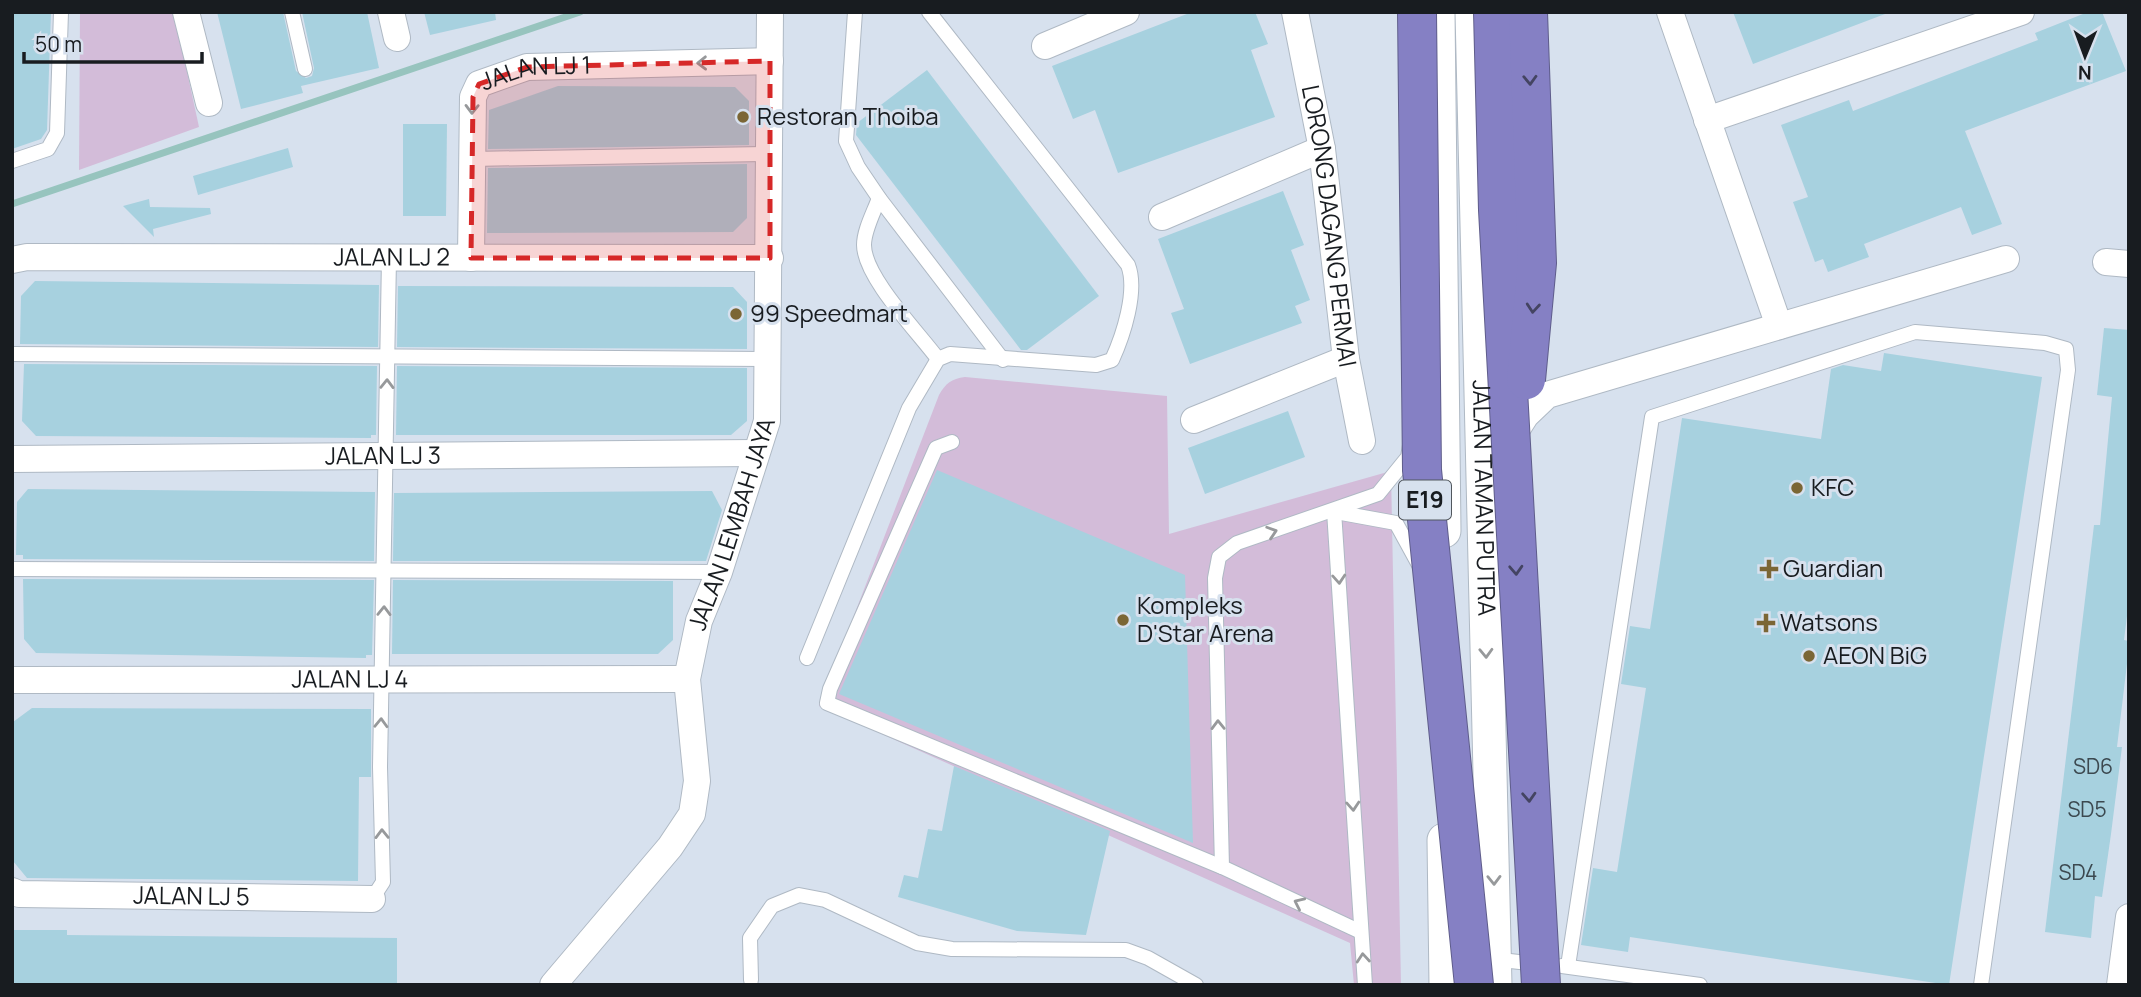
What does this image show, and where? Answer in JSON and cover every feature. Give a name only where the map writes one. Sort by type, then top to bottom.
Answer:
[{"type":"highway","name":"E19","points":[[1417,12],[1422,470],[1488,976]]},
{"type":"highway","points":[[1493,12],[1498,223],[1497,509],[1555,976]]},
{"type":"highway","points":[[1497,509],[1537,263],[1528,12]]},
{"type":"street","points":[[186,12],[209,103]]},
{"type":"street","points":[[391,12],[397,38]]},
{"type":"street","name":"JALAN LEMBAH JAYA","points":[[553,985],[670,847],[692,814],[697,782],[687,679],[699,621],[719,572],[767,421],[770,12]]},
{"type":"street","points":[[1045,46],[1126,12]]},
{"type":"street","name":"LORONG DAGANG PERMAI","points":[[1295,12],[1322,149],[1346,359],[1362,441]]},
{"type":"street","name":"JALAN TAMAN PUTRA","points":[[1438,12],[1446,970]]},
{"type":"street","name":"JALAN TAMAN PUTRA","points":[[1472,12],[1480,315],[1497,509],[1488,976]]},
{"type":"street","points":[[1670,12],[1779,326]]},
{"type":"street","points":[[1707,120],[2021,12]]},
{"type":"street","name":"JALAN LJ 1","points":[[471,258],[472,97],[479,84],[527,67],[770,61]]},
{"type":"street","points":[[1162,217],[1322,149]]},
{"type":"street","name":"JALAN LJ 2","points":[[12,260],[27,257],[770,258]]},
{"type":"street","points":[[1497,509],[1510,439],[1526,415],[1547,395],[2006,259]]},
{"type":"street","points":[[1480,315],[1499,364],[1520,383],[1547,395]]},
{"type":"street","points":[[1194,420],[1346,359]]},
{"type":"street","name":"JALAN LJ 3","points":[[12,459],[755,453]]},
{"type":"street","name":"JALAN LJ 4","points":[[12,680],[687,679]]},
{"type":"street","name":"JALAN LJ 5","points":[[12,891],[19,894],[372,899]]},
{"type":"street","points":[[2120,985],[2129,917]]},
{"type":"lane","points":[[12,161],[48,149],[57,133],[61,12]]},
{"type":"lane","points":[[292,12],[305,69]]},
{"type":"lane","points":[[855,12],[846,141],[879,198],[1003,360]]},
{"type":"lane","points":[[807,657],[909,408],[938,359],[950,354],[1096,365],[1112,360],[1133,276],[1128,265],[929,12]]},
{"type":"lane","points":[[472,159],[770,154]]},
{"type":"lane","points":[[879,198],[864,242],[865,256],[872,273],[938,359]]},
{"type":"lane","points":[[372,899],[383,882],[380,767],[389,258]]},
{"type":"lane","points":[[1222,867],[1215,578],[1219,557],[1237,544],[1378,494],[1408,457],[1441,279]]},
{"type":"lane","points":[[1555,976],[1652,417],[1915,332],[2045,342],[2066,349],[2068,370],[1981,985]]},
{"type":"lane","points":[[12,354],[769,359]]},
{"type":"lane","points":[[953,442],[936,448],[830,689],[827,703],[1222,867],[1361,932]]},
{"type":"lane","points":[[1334,511],[1396,523],[1423,571],[1442,694]]},
{"type":"lane","points":[[1334,511],[1365,985]]},
{"type":"lane","points":[[12,569],[719,572]]},
{"type":"lane","points":[[751,980],[750,937],[772,906],[799,895],[825,900],[917,943],[951,948],[1126,950],[1148,958],[1196,985]]},
{"type":"lane","points":[[1446,970],[1488,976],[1555,976],[1700,985]]},
{"type":"highlighted area","points":[[770,61],[770,258],[471,258],[473,97],[479,84],[527,67]]},
{"type":"shaded area","points":[[80,12],[174,12],[199,127],[79,170]]},
{"type":"shaded area","name":"Kompleks D'Star Arena","points":[[965,377],[1167,396],[1169,534],[1391,471],[1401,985],[1354,985],[1350,943],[819,706],[939,395],[949,382]]},
{"type":"building","points":[[12,12],[51,12],[47,130],[41,139],[12,149]]},
{"type":"building","points":[[217,12],[283,12],[296,71],[306,78],[312,76],[314,68],[302,12],[367,12],[379,68],[301,86],[303,93],[241,109]]},
{"type":"building","points":[[424,12],[495,12],[496,20],[430,35]]},
{"type":"building","points":[[1192,12],[1255,12],[1268,44],[1251,50],[1275,117],[1118,173],[1095,110],[1073,119],[1052,66]]},
{"type":"building","points":[[1733,12],[1885,12],[1885,14],[1753,64]]},
{"type":"building","points":[[2088,12],[2102,12],[2126,71],[1965,131],[2002,224],[1972,235],[1961,207],[1864,244],[1869,257],[1828,272],[1823,259],[1815,262],[1793,202],[1808,197],[1781,125],[1849,100],[1853,111],[2038,40],[2035,33]]},
{"type":"building","points":[[927,70],[1099,296],[1027,350],[1021,350],[856,135],[857,123]]},
{"type":"building","points":[[558,86],[735,87],[749,101],[749,145],[488,149],[489,110]]},
{"type":"building","points":[[403,124],[447,124],[446,216],[403,216]]},
{"type":"building","points":[[288,148],[293,167],[198,195],[193,176]]},
{"type":"building","points":[[747,164],[747,218],[733,232],[487,233],[488,168]]},
{"type":"building","points":[[1283,191],[1304,245],[1291,250],[1310,300],[1295,306],[1302,323],[1190,364],[1171,313],[1184,309],[1158,239]]},
{"type":"building","points":[[149,199],[150,207],[210,208],[211,214],[153,229],[154,237],[123,206]]},
{"type":"building","points":[[35,281],[379,285],[378,347],[20,344],[21,296]]},
{"type":"building","points":[[398,286],[733,287],[747,302],[747,349],[397,347]]},
{"type":"building","points":[[2104,328],[2129,330],[2129,600],[2124,640],[2129,641],[2129,647],[2117,747],[2122,747],[2111,834],[2102,897],[2095,896],[2091,938],[2045,932],[2094,525],[2100,525],[2112,397],[2097,395]]},
{"type":"building","name":"AEON BiG","points":[[1884,353],[2042,377],[1949,985],[1630,937],[1628,952],[1581,945],[1593,868],[1617,872],[1646,688],[1621,684],[1630,626],[1650,629],[1682,418],[1821,439],[1831,369],[1843,365],[1881,371]]},
{"type":"building","points":[[24,364],[377,366],[376,435],[371,435],[371,438],[36,436],[22,421]]},
{"type":"building","points":[[397,366],[747,368],[747,421],[731,435],[396,435]]},
{"type":"building","points":[[1288,411],[1305,457],[1205,494],[1188,448]]},
{"type":"building","points":[[937,470],[1185,575],[1193,843],[839,694]]},
{"type":"building","points":[[28,489],[375,492],[374,561],[23,559],[23,555],[16,555],[17,502]]},
{"type":"building","points":[[712,491],[722,510],[706,561],[393,561],[394,493]]},
{"type":"building","points":[[23,579],[374,580],[372,655],[366,655],[366,658],[36,653],[24,639]]},
{"type":"building","points":[[393,580],[673,581],[673,640],[658,654],[392,654]]},
{"type":"building","points":[[32,708],[371,709],[371,777],[359,777],[358,881],[27,878],[13,861],[13,722]]},
{"type":"building","points":[[954,766],[1110,831],[1086,935],[1017,931],[898,897],[904,875],[918,878],[928,829],[942,831]]},
{"type":"building","points":[[12,930],[67,930],[67,935],[397,938],[397,985],[12,985]]},
{"type":"waterway","points":[[12,204],[580,12]]},
{"type":"place","name":"Restoran Thoiba","points":[[743,117]]},
{"type":"place","name":"99 Speedmart","points":[[736,314]]},
{"type":"place","name":"KFC","points":[[1797,488]]},
{"type":"place","name":"Guardian","points":[[1769,569]]},
{"type":"place","name":"Kompleks D'Star Arena","points":[[1123,620]]},
{"type":"place","name":"Watsons","points":[[1766,623]]},
{"type":"place","name":"AEON BiG","points":[[1809,656]]}]
